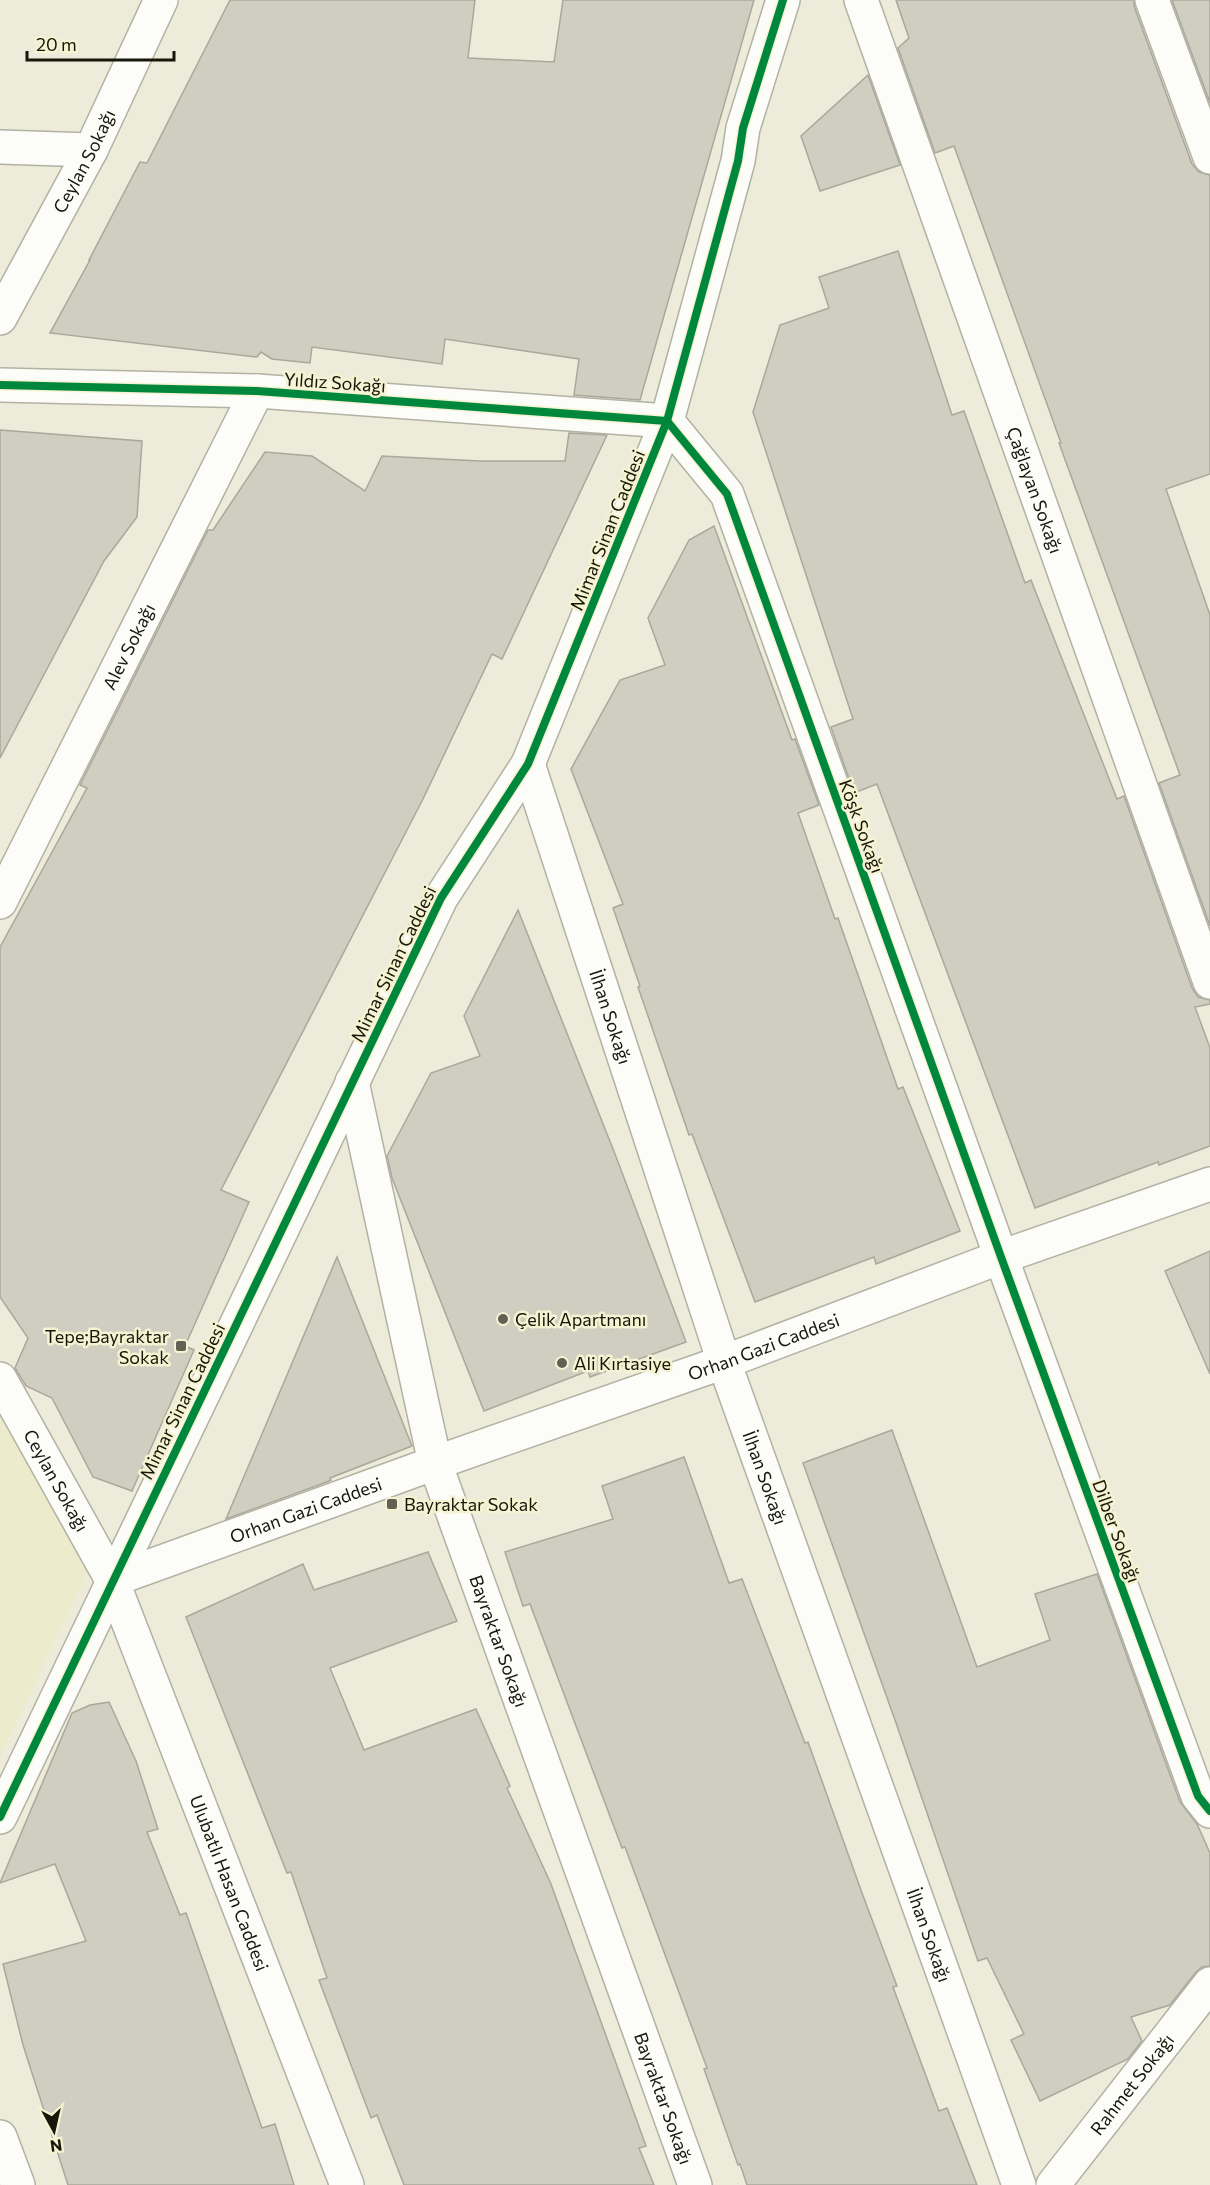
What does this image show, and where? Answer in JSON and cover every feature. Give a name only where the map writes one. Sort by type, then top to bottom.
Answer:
[{"type":"street","name":"Ceylan Sokağı","points":[[0,318],[91,150],[161,0]]},
{"type":"street","name":"Mimar Sinan Caddesi","points":[[0,1817],[441,898],[528,764],[667,421],[738,161],[743,128],[783,0]]},
{"type":"street","name":"Çağlayan Sokağı","points":[[861,0],[1210,982]]},
{"type":"street","points":[[1152,0],[1210,157]]},
{"type":"street","points":[[0,147],[91,150]]},
{"type":"street","name":"Yıldız Sokağı","points":[[0,385],[257,391],[667,421]]},
{"type":"street","name":"Alev Sokağı","points":[[0,902],[257,391]]},
{"type":"street","name":"Köşk Sokağı","points":[[667,421],[728,494],[1001,1257]]},
{"type":"street","name":"İlhan Sokağı","points":[[528,764],[724,1362],[1019,2185]]},
{"type":"street","name":"Bayraktar Sokağı","points":[[352,1082],[435,1463],[695,2185]]},
{"type":"street","name":"Orhan Gazi Caddesi","points":[[112,1580],[435,1463],[724,1362],[1001,1257],[1210,1184]]},
{"type":"street","name":"Dilber Sokağı","points":[[1001,1257],[1198,1796],[1210,1811]]},
{"type":"street","name":"Ceylan Sokağı","points":[[0,1379],[112,1580]]},
{"type":"street","name":"Ulubatlı Hasan Caddesi","points":[[112,1580],[347,2185]]},
{"type":"street","name":"Rahmet Sokağı","points":[[1053,2185],[1210,1984]]},
{"type":"street","points":[[0,2137],[18,2185]]},
{"type":"shaded area","points":[[0,1414],[89,1570],[0,1755]]},
{"type":"building","points":[[230,0],[475,0],[468,58],[554,62],[563,0],[754,0],[640,400],[574,395],[579,359],[445,339],[442,364],[312,347],[310,363],[272,359],[261,352],[257,357],[50,333],[140,162],[147,163]]},
{"type":"building","points":[[896,0],[1134,0],[1134,6],[1192,164],[1199,172],[1210,175],[1210,474],[1166,489],[1210,615],[1210,926],[1159,783],[1180,775],[954,146],[935,153],[898,48],[909,38]]},
{"type":"building","points":[[1172,0],[1210,0],[1210,103]]},
{"type":"building","points":[[868,75],[900,165],[820,191],[801,136]]},
{"type":"building","points":[[898,251],[952,415],[964,411],[1025,583],[1031,580],[1117,799],[1124,796],[1192,988],[1198,997],[1210,1000],[1210,1004],[1195,1007],[1210,1048],[1210,1146],[1159,1165],[1158,1162],[1035,1208],[877,784],[854,793],[831,727],[853,719],[753,412],[780,325],[829,308],[819,277]]},
{"type":"building","points":[[0,430],[142,441],[137,517],[104,561],[0,758]]},
{"type":"building","points":[[569,433],[607,435],[502,659],[492,654],[423,799],[221,1190],[249,1202],[185,1346],[194,1350],[132,1491],[93,1477],[52,1398],[26,1386],[15,1368],[28,1338],[0,1297],[0,947],[87,788],[80,785],[208,530],[213,530],[265,452],[312,456],[365,491],[382,456],[480,461],[565,461]]},
{"type":"building","points":[[714,526],[792,740],[795,739],[819,805],[798,813],[835,919],[838,918],[898,1089],[903,1087],[960,1231],[876,1264],[874,1257],[755,1302],[692,1134],[689,1135],[613,908],[623,904],[571,769],[620,680],[665,665],[648,618],[689,540]]},
{"type":"building","points":[[518,910],[615,1154],[686,1342],[590,1377],[588,1371],[484,1411],[392,1178],[387,1156],[431,1073],[480,1056],[464,1016]]},
{"type":"building","points":[[1210,1251],[1210,1374],[1165,1271]]},
{"type":"building","points":[[337,1257],[412,1446],[330,1478],[331,1480],[324,1483],[226,1519]]},
{"type":"building","points":[[892,1430],[977,1667],[1050,1640],[1035,1594],[1097,1574],[1180,1802],[1197,1824],[1210,1853],[1210,1966],[1202,1967],[1196,1972],[1170,2005],[1131,2017],[1142,2041],[1128,2059],[1040,2101],[1011,2040],[1024,2034],[987,1958],[978,1961],[803,1463]]},
{"type":"building","points":[[684,1457],[729,1583],[742,1579],[805,1743],[808,1742],[897,1986],[893,1987],[939,2111],[947,2108],[977,2185],[747,2185],[740,2164],[738,2165],[704,2069],[707,2068],[625,1847],[622,1848],[530,1604],[523,1606],[505,1552],[613,1519],[602,1486]]},
{"type":"building","points":[[428,1552],[457,1621],[330,1668],[364,1750],[476,1709],[510,1786],[507,1788],[551,1884],[646,2146],[639,2148],[654,2185],[404,2185],[377,2115],[371,2118],[319,1980],[327,1978],[291,1872],[287,1873],[186,1617],[303,1564],[314,1590]]},
{"type":"building","points":[[109,1702],[136,1761],[158,1829],[147,1832],[180,1915],[186,1913],[262,2128],[275,2124],[294,2185],[68,2185],[23,2045],[3,1964],[86,1941],[55,1864],[0,1883],[72,1713],[90,1705]]},
{"type":"cycle path","points":[[0,1817],[441,898],[528,764],[667,421],[738,161],[743,128],[783,0]]},
{"type":"cycle path","points":[[0,385],[257,391],[667,421],[727,494],[1001,1257],[1198,1796],[1210,1811]]},
{"type":"place","name":"Çelik Apartmanı","points":[[503,1319]]},
{"type":"place","name":"Tepe;Bayraktar Sokak","points":[[181,1346]]},
{"type":"place","name":"Ali Kırtasiye","points":[[562,1363]]},
{"type":"place","name":"Bayraktar Sokak","points":[[392,1504]]}]
